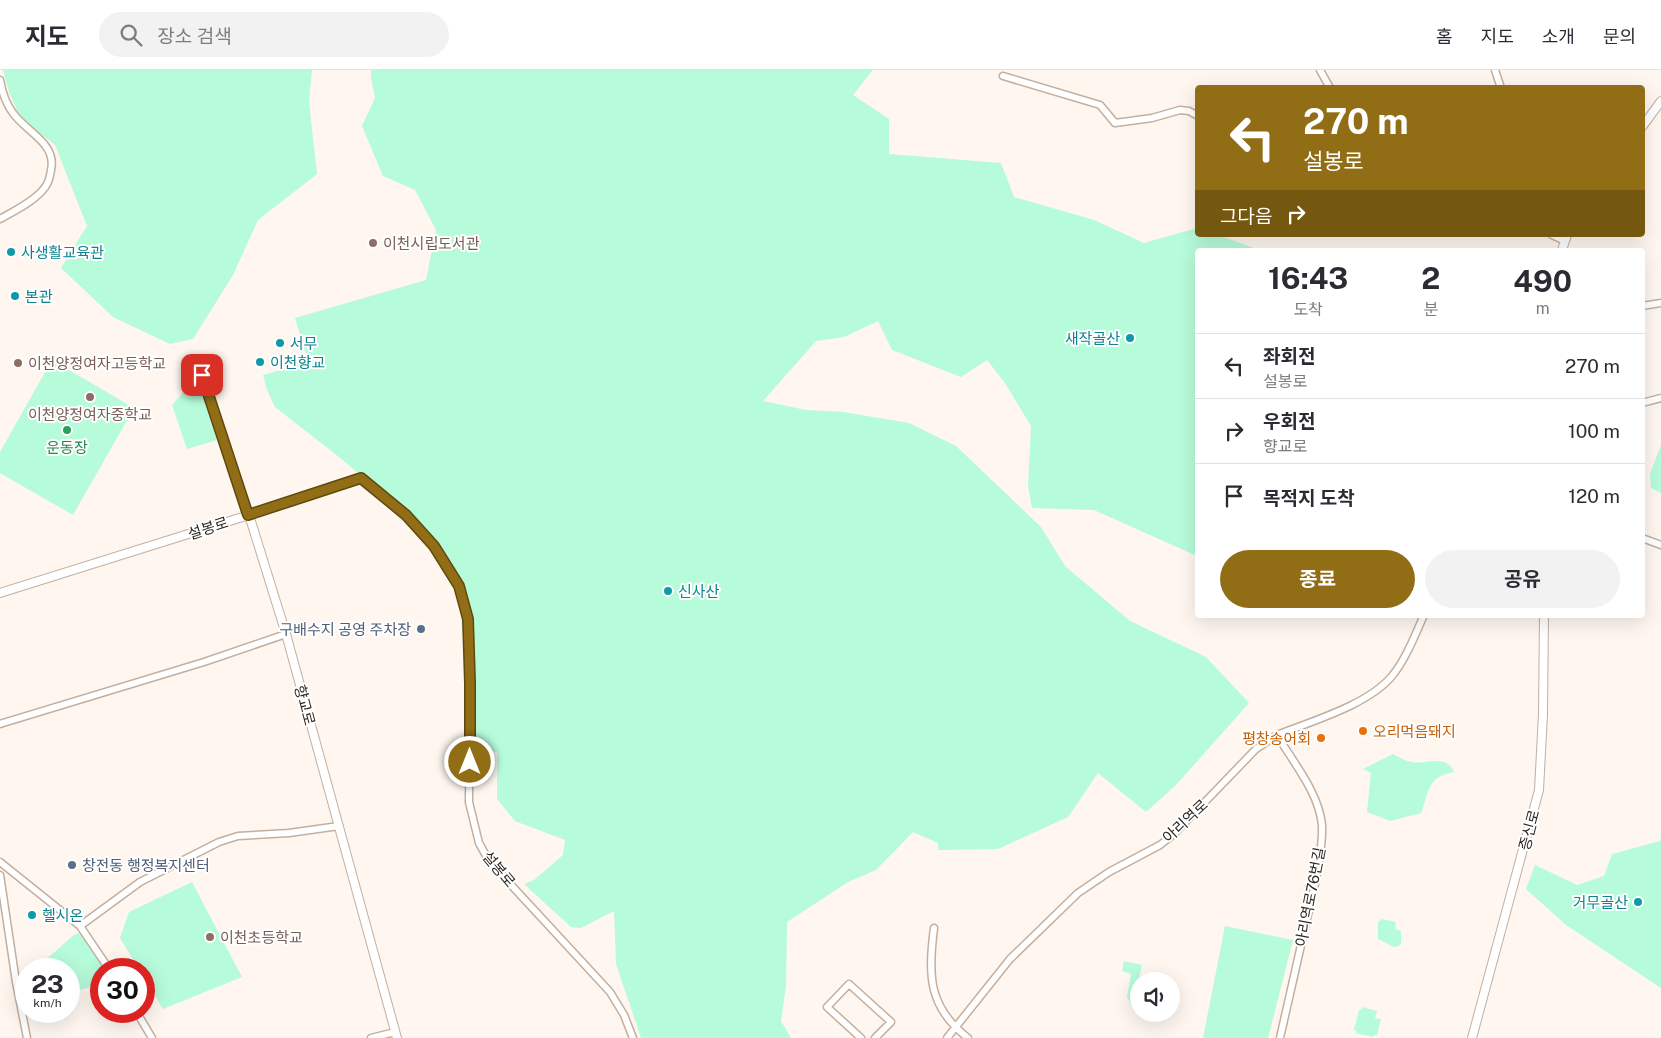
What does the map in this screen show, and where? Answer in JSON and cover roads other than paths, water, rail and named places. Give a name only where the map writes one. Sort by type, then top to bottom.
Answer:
[{"type":"street","points":[[1320,70],[1328,85]]},
{"type":"street","points":[[1495,70],[1500,85]]},
{"type":"street","points":[[1003,76],[1100,105],[1115,123],[1152,118],[1180,110],[1188,110],[1195,114]]},
{"type":"street","points":[[0,80],[11,111],[21,123],[46,145],[52,155],[53,164],[49,182],[42,192],[0,219]]},
{"type":"street","points":[[1645,124],[1661,101]]},
{"type":"street","points":[[1645,306],[1661,303]]},
{"type":"street","name":"향교로","points":[[202,375],[286,634],[396,1035]]},
{"type":"street","points":[[1645,402],[1661,398]]},
{"type":"street","name":"설봉로","points":[[0,593],[361,478],[406,515],[434,546],[459,586],[468,619],[470,683],[469,802],[479,843],[489,861],[610,992],[624,1015],[633,1038]]},
{"type":"street","points":[[1645,539],[1661,545]]},
{"type":"street","name":"아리역로","points":[[947,1038],[1010,959],[1078,894],[1108,872],[1160,845],[1174,834],[1256,749],[1277,736],[1353,704],[1382,686],[1393,675],[1401,662],[1423,618]]},
{"type":"street","name":"증신로","points":[[1472,1038],[1539,790],[1543,722],[1544,618]]},
{"type":"street","points":[[0,724],[196,664],[286,634]]},
{"type":"street","name":"아리역로76번길","points":[[1277,736],[1311,791],[1322,823],[1320,856],[1316,879],[1280,1038]]},
{"type":"street","points":[[80,926],[136,885],[207,848],[238,836],[289,833],[339,826]]},
{"type":"street","points":[[0,862],[80,926],[102,958]]},
{"type":"street","points":[[0,875],[16,982],[27,1038]]},
{"type":"street","points":[[934,928],[930,961],[934,992],[941,1010],[955,1028],[968,1038]]},
{"type":"street","points":[[861,1038],[827,1007],[849,984],[891,1022],[875,1038]]},
{"type":"street","points":[[143,1023],[152,1038]]},
{"type":"street","points":[[371,1038],[396,1035]]},
{"type":"place","name":"이천시립도서관","points":[[373,243]]},
{"type":"place","name":"사생활교육관","points":[[11,252]]},
{"type":"place","name":"본관","points":[[15,296]]},
{"type":"place","name":"새작골산","points":[[1130,338]]},
{"type":"place","name":"서무","points":[[280,343]]},
{"type":"place","name":"이천향교","points":[[260,362]]},
{"type":"place","name":"이천양정여자고등학교","points":[[18,363]]},
{"type":"place","name":"이천양정여자중학교","points":[[90,397]]},
{"type":"place","name":"운동장","points":[[67,430]]},
{"type":"place","name":"신사산","points":[[668,591]]},
{"type":"place","name":"구배수지 공영 주차장","points":[[421,629]]},
{"type":"place","name":"오리먹음돼지","points":[[1363,731]]},
{"type":"place","name":"평창송어회","points":[[1321,738]]},
{"type":"place","name":"창전동 행정복지센터","points":[[72,865]]},
{"type":"place","name":"거무골산","points":[[1638,902]]},
{"type":"place","name":"헬시온","points":[[32,915]]},
{"type":"place","name":"이천초등학교","points":[[210,937]]}]
